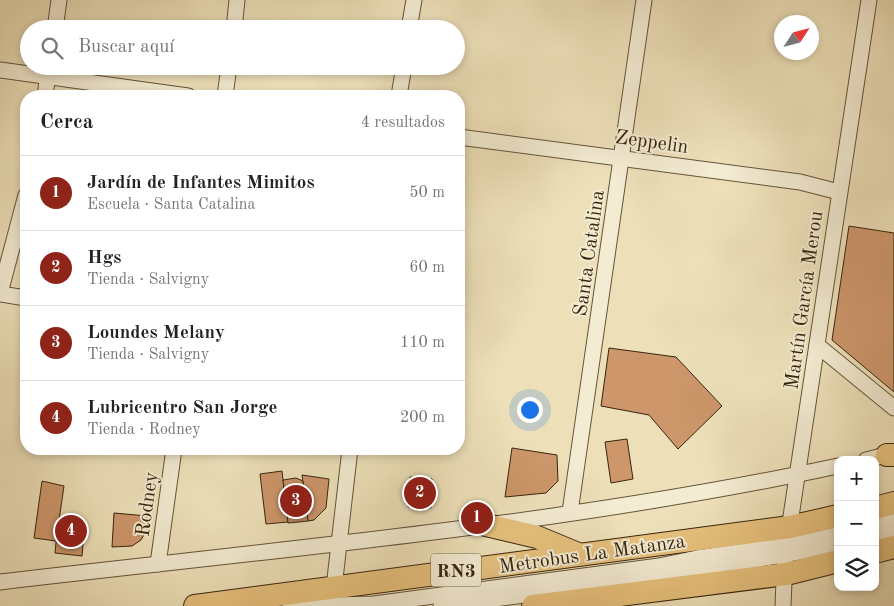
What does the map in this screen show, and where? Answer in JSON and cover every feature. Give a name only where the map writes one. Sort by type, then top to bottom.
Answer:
[{"type":"highway","points":[[879,507],[894,504]]},
{"type":"highway","name":"RN3","points":[[533,606],[787,550],[834,519]]},
{"type":"highway","points":[[482,524],[537,537],[578,554]]},
{"type":"highway","points":[[879,551],[894,547]]},
{"type":"highway","name":"RN3","points":[[194,606],[333,599],[578,554],[787,550],[834,560]]},
{"type":"street","points":[[56,20],[59,0]]},
{"type":"street","points":[[235,20],[237,0]]},
{"type":"street","points":[[411,20],[414,0]]},
{"type":"street","name":"Santa Catalina","points":[[570,512],[644,0]]},
{"type":"street","name":"Martín García Merou","points":[[783,606],[787,550],[869,0]]},
{"type":"street","points":[[0,70],[20,71]]},
{"type":"street","points":[[46,90],[48,75]]},
{"type":"street","points":[[66,75],[153,90]]},
{"type":"street","points":[[226,90],[228,75]]},
{"type":"street","points":[[400,90],[402,75]]},
{"type":"street","name":"Zeppelin","points":[[465,138],[800,182],[839,192]]},
{"type":"street","points":[[20,218],[0,294],[20,297]]},
{"type":"street","points":[[817,345],[894,408]]},
{"type":"street","name":"Rodney","points":[[158,564],[173,455]]},
{"type":"street","points":[[333,599],[349,455]]},
{"type":"street","points":[[0,582],[338,545],[690,495],[834,467]]},
{"type":"street","points":[[879,516],[894,516]]},
{"type":"street","points":[[879,521],[894,516]]},
{"type":"street","name":"Metrobus La Matanza","points":[[787,550],[834,523]]},
{"type":"street","points":[[879,535],[894,531]]},
{"type":"street","name":"Metrobus La Matanza","points":[[442,606],[660,577],[787,550],[834,533]]},
{"type":"street","name":"Metrobus La Matanza","points":[[290,606],[333,599],[374,604],[834,544]]},
{"type":"building","points":[[849,226],[894,233],[894,392],[832,340]]},
{"type":"building","points":[[609,348],[676,357],[722,406],[678,449],[649,415],[601,406]]},
{"type":"building","points":[[627,439],[633,479],[611,483],[605,442]]},
{"type":"building","points":[[512,448],[557,455],[558,481],[546,493],[505,497]]},
{"type":"building","points":[[282,471],[288,522],[266,524],[260,474]]},
{"type":"building","points":[[302,475],[329,479],[326,508],[314,520],[308,521]]},
{"type":"building","points":[[410,477],[432,479],[431,508],[408,507]]},
{"type":"building","points":[[296,478],[303,481],[308,521],[288,523],[283,480]]},
{"type":"building","points":[[42,481],[64,486],[56,541],[34,538]]},
{"type":"building","points":[[114,513],[147,516],[146,531],[141,540],[132,546],[112,547]]},
{"type":"building","points":[[58,521],[85,522],[82,556],[55,553]]},
{"type":"place","name":"Hgs","points":[[420,493]]},
{"type":"place","name":"Loundes Melany","points":[[296,501]]},
{"type":"place","name":"Jardín de Infantes Mimitos","points":[[477,518]]},
{"type":"place","name":"Lubricentro San Jorge","points":[[71,531]]}]
